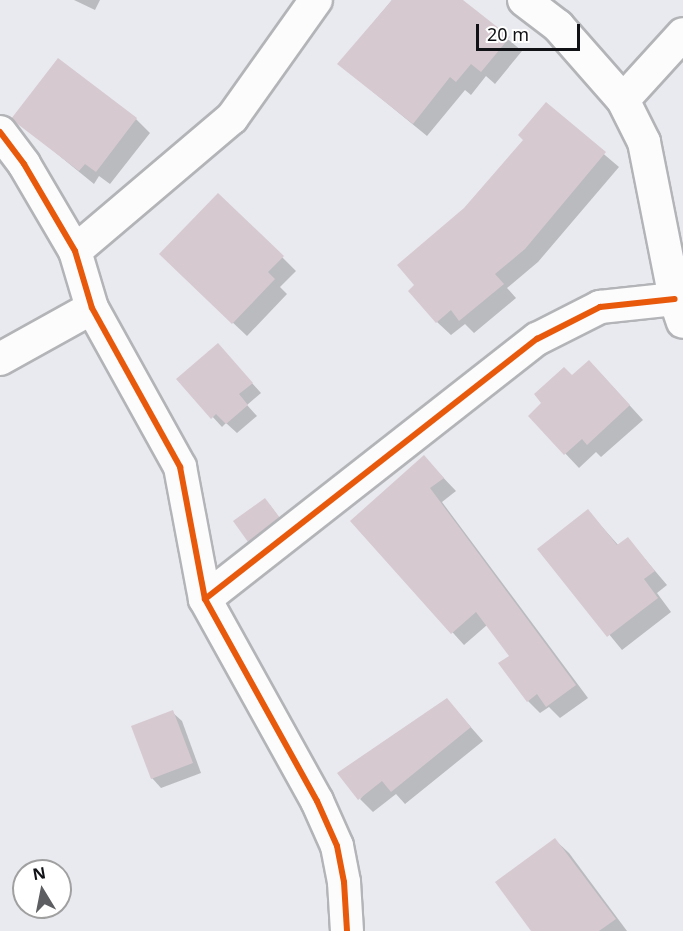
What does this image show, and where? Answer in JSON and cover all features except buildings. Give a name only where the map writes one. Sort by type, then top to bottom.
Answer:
[{"type":"street","points":[[75,250],[232,118],[316,0]]},
{"type":"street","points":[[206,599],[537,339],[600,307],[679,310],[644,142],[623,100],[558,26],[524,0]]},
{"type":"street","points":[[623,100],[683,34]]},
{"type":"street","points":[[0,132],[24,164],[75,250],[92,308],[180,467],[206,599],[317,801],[337,846],[344,882],[347,931]]},
{"type":"street","points":[[0,359],[92,308]]},
{"type":"cycle path","points":[[0,132],[24,164],[75,251],[92,308],[180,467],[205,599],[317,801],[337,846],[344,882],[347,931]]},
{"type":"cycle path","points":[[205,599],[537,339],[600,307],[675,299]]}]
